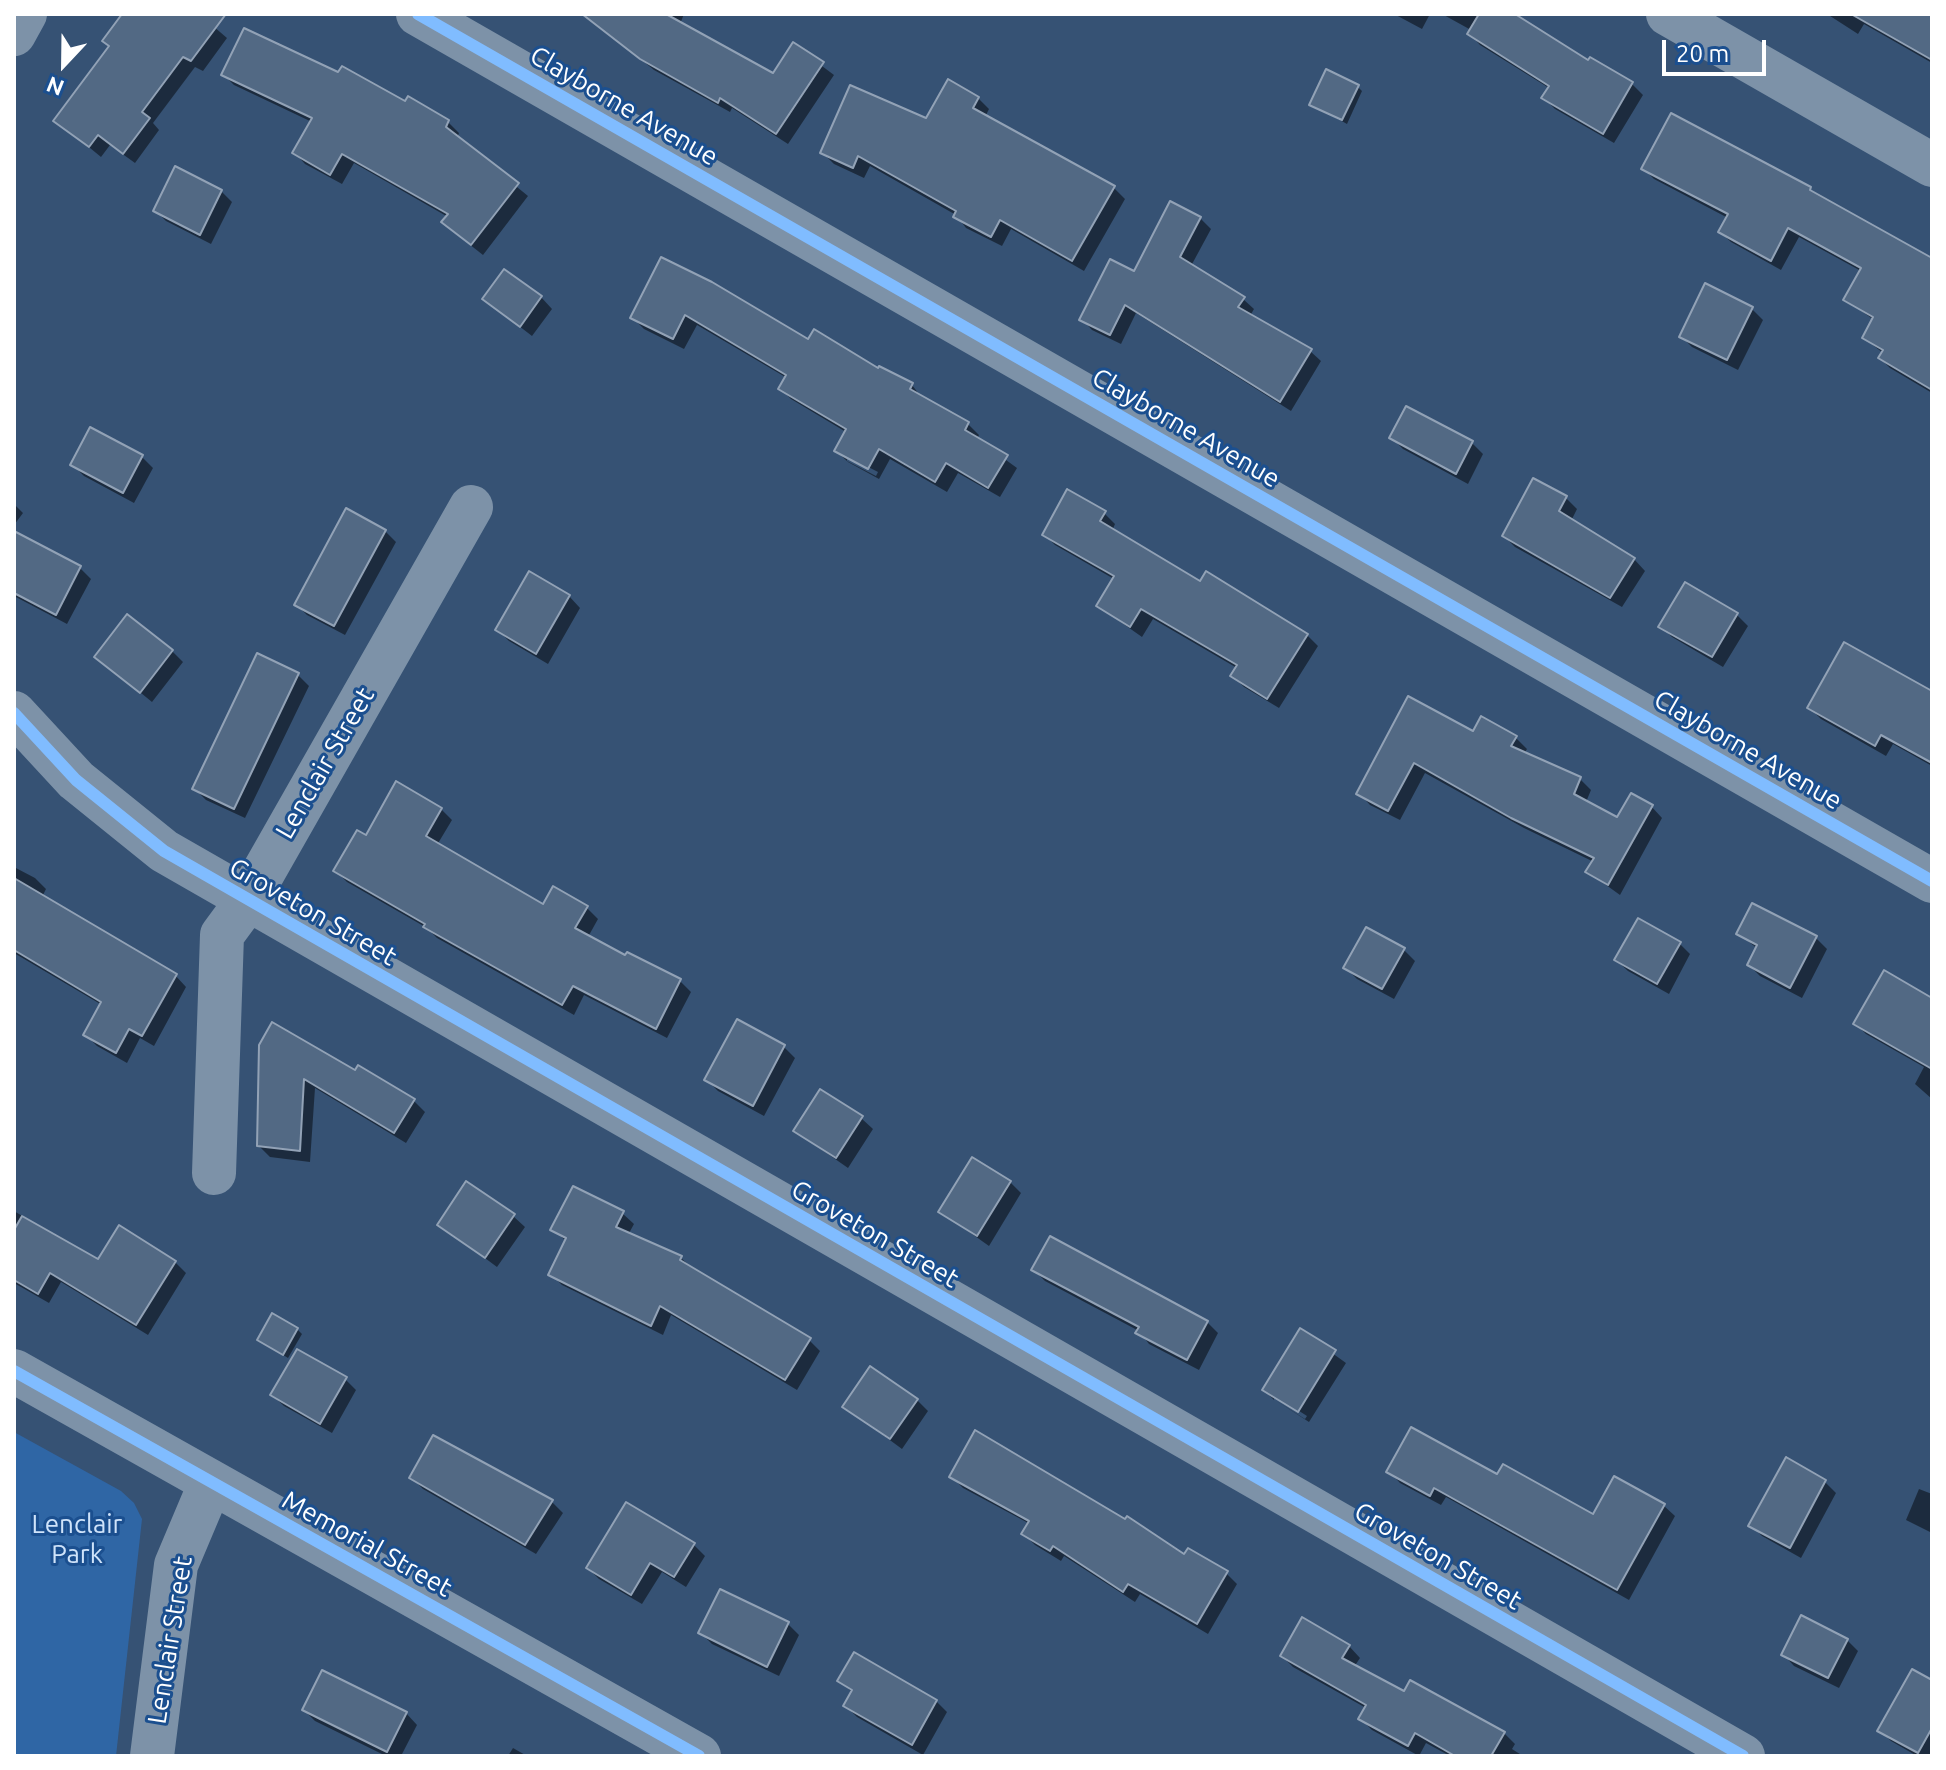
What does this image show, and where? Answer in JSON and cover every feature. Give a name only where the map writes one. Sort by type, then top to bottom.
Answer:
[{"type":"street","points":[[14,34],[25,14]]},
{"type":"street","name":"Clayborne Avenue","points":[[418,14],[1932,881]]},
{"type":"street","points":[[1668,14],[1932,165]]},
{"type":"street","name":"Lenclair Street","points":[[214,1173],[222,935],[247,901],[471,507]]},
{"type":"street","name":"Groveton Street","points":[[14,713],[76,780],[164,851],[1743,1756]]},
{"type":"street","name":"Memorial Street","points":[[14,1371],[699,1756]]},
{"type":"street","name":"Lenclair Street","points":[[152,1756],[176,1565],[211,1482]]},
{"type":"green space","name":"Lenclair Park","points":[[14,1432],[121,1491],[134,1503],[142,1519],[116,1756],[14,1756]]},
{"type":"building","points":[[122,14],[226,14],[191,61],[183,57],[142,112],[150,118],[123,154],[98,135],[89,147],[53,121],[109,46],[102,41]]},
{"type":"building","points":[[582,14],[666,14],[773,73],[793,42],[824,62],[776,134],[720,98],[718,103],[640,59]]},
{"type":"building","points":[[1479,14],[1515,14],[1588,60],[1590,57],[1633,82],[1603,134],[1541,98],[1549,86],[1467,34]]},
{"type":"building","points":[[1851,14],[1932,14],[1932,60]]},
{"type":"building","points":[[244,28],[338,72],[342,66],[405,101],[408,96],[449,120],[446,127],[519,183],[471,245],[441,222],[448,214],[342,154],[330,175],[292,153],[312,118],[221,75]]},
{"type":"building","points":[[1326,69],[1359,85],[1342,120],[1309,105]]},
{"type":"building","points":[[948,79],[979,97],[973,108],[1115,186],[1072,261],[1000,220],[991,237],[953,217],[956,211],[858,156],[853,168],[820,153],[850,85],[926,118]]},
{"type":"building","points":[[1671,113],[1811,187],[1810,190],[1932,258],[1932,390],[1878,358],[1883,350],[1862,338],[1873,317],[1843,300],[1861,268],[1788,228],[1771,261],[1718,232],[1728,214],[1641,169]]},
{"type":"building","points":[[175,166],[222,190],[200,235],[153,211]]},
{"type":"building","points":[[1170,201],[1201,217],[1180,257],[1245,297],[1238,307],[1312,349],[1280,402],[1125,305],[1110,335],[1079,320],[1110,259],[1134,271]]},
{"type":"building","points":[[661,257],[712,282],[808,339],[814,329],[878,368],[913,383],[910,389],[969,422],[965,430],[1008,455],[988,488],[946,463],[935,482],[879,449],[868,469],[834,451],[846,429],[778,389],[786,375],[685,315],[673,339],[630,318]]},
{"type":"building","points":[[504,269],[542,296],[520,327],[482,299]]},
{"type":"building","points":[[1705,283],[1753,307],[1727,360],[1679,337]]},
{"type":"building","points":[[1406,406],[1473,441],[1456,474],[1389,438]]},
{"type":"building","points":[[90,427],[143,455],[123,493],[70,465]]},
{"type":"building","points":[[1533,478],[1567,496],[1559,511],[1635,558],[1610,598],[1502,536]]},
{"type":"building","points":[[1067,489],[1106,511],[1100,521],[1200,581],[1206,571],[1308,634],[1267,699],[1230,676],[1237,665],[1141,609],[1130,627],[1096,606],[1114,576],[1042,535]]},
{"type":"building","points":[[346,508],[386,530],[334,626],[294,605]]},
{"type":"building","points":[[14,531],[81,566],[56,615],[14,593]]},
{"type":"building","points":[[529,571],[570,595],[536,654],[495,630]]},
{"type":"building","points":[[1685,582],[1738,613],[1712,657],[1658,627]]},
{"type":"building","points":[[127,614],[173,650],[140,693],[94,657]]},
{"type":"building","points":[[1844,642],[1932,691],[1932,763],[1881,735],[1875,746],[1807,708]]},
{"type":"building","points":[[257,653],[299,673],[234,809],[192,789]]},
{"type":"building","points":[[1408,696],[1473,731],[1481,716],[1517,736],[1511,746],[1581,777],[1574,794],[1617,817],[1631,793],[1653,805],[1608,885],[1585,872],[1594,858],[1511,818],[1414,763],[1388,811],[1356,794]]},
{"type":"building","points":[[396,781],[442,808],[426,836],[543,904],[553,886],[588,906],[575,928],[625,955],[627,952],[681,979],[656,1029],[573,986],[562,1005],[423,927],[425,924],[333,871],[357,830],[366,835]]},
{"type":"building","points":[[14,878],[177,974],[142,1036],[129,1029],[116,1053],[83,1035],[101,1002],[14,950]]},
{"type":"building","points":[[1752,903],[1817,936],[1790,988],[1747,965],[1757,945],[1736,934]]},
{"type":"building","points":[[1638,918],[1681,942],[1657,984],[1614,960]]},
{"type":"building","points":[[1366,927],[1405,948],[1382,989],[1343,968]]},
{"type":"building","points":[[1884,970],[1932,998],[1932,1069],[1853,1024]]},
{"type":"building","points":[[737,1019],[785,1045],[753,1106],[704,1080]]},
{"type":"building","points":[[272,1022],[355,1070],[358,1065],[415,1099],[394,1133],[304,1079],[300,1151],[257,1146],[259,1045]]},
{"type":"building","points":[[820,1089],[863,1116],[836,1158],[793,1131]]},
{"type":"building","points":[[972,1157],[1011,1181],[977,1236],[938,1212]]},
{"type":"building","points":[[466,1181],[515,1214],[485,1258],[437,1225]]},
{"type":"building","points":[[573,1186],[624,1211],[616,1227],[682,1256],[680,1260],[811,1338],[785,1380],[660,1306],[651,1326],[548,1275],[566,1238],[550,1230]]},
{"type":"building","points":[[22,1216],[98,1259],[119,1225],[176,1261],[136,1325],[50,1273],[38,1294],[14,1280],[14,1230]]},
{"type":"building","points":[[1050,1236],[1208,1321],[1187,1360],[1135,1333],[1139,1327],[1031,1270]]},
{"type":"building","points":[[272,1313],[298,1328],[283,1355],[257,1340]]},
{"type":"building","points":[[1300,1328],[1336,1350],[1298,1412],[1262,1390]]},
{"type":"building","points":[[297,1349],[347,1377],[320,1424],[270,1395]]},
{"type":"building","points":[[870,1366],[918,1399],[890,1439],[842,1407]]},
{"type":"building","points":[[1411,1427],[1497,1474],[1503,1464],[1593,1514],[1614,1476],[1665,1504],[1617,1590],[1434,1488],[1430,1496],[1386,1472]]},
{"type":"building","points":[[975,1430],[1125,1519],[1127,1516],[1184,1554],[1188,1548],[1228,1571],[1197,1624],[1128,1584],[1123,1592],[1053,1546],[1050,1551],[1021,1534],[1029,1521],[949,1477]]},
{"type":"building","points":[[433,1435],[553,1500],[525,1545],[409,1478]]},
{"type":"building","points":[[1786,1457],[1826,1480],[1790,1548],[1748,1526]]},
{"type":"building","points":[[626,1502],[695,1543],[674,1577],[650,1563],[631,1595],[586,1568]]},
{"type":"building","points":[[720,1589],[789,1622],[767,1667],[698,1633]]},
{"type":"building","points":[[1801,1615],[1848,1639],[1828,1678],[1781,1655]]},
{"type":"building","points":[[1302,1617],[1350,1645],[1342,1658],[1404,1691],[1410,1680],[1505,1732],[1491,1756],[1455,1756],[1415,1733],[1408,1746],[1358,1719],[1366,1705],[1280,1656]]},
{"type":"building","points":[[854,1652],[937,1700],[912,1745],[843,1706],[852,1690],[837,1681]]},
{"type":"building","points":[[1912,1669],[1932,1680],[1932,1728],[1918,1753],[1877,1731]]},
{"type":"building","points":[[322,1670],[407,1712],[387,1752],[302,1710]]},
{"type":"cycle path","points":[[418,14],[1932,881]]},
{"type":"cycle path","points":[[14,713],[76,780],[164,851],[1743,1756]]},
{"type":"cycle path","points":[[14,1371],[699,1756]]}]
